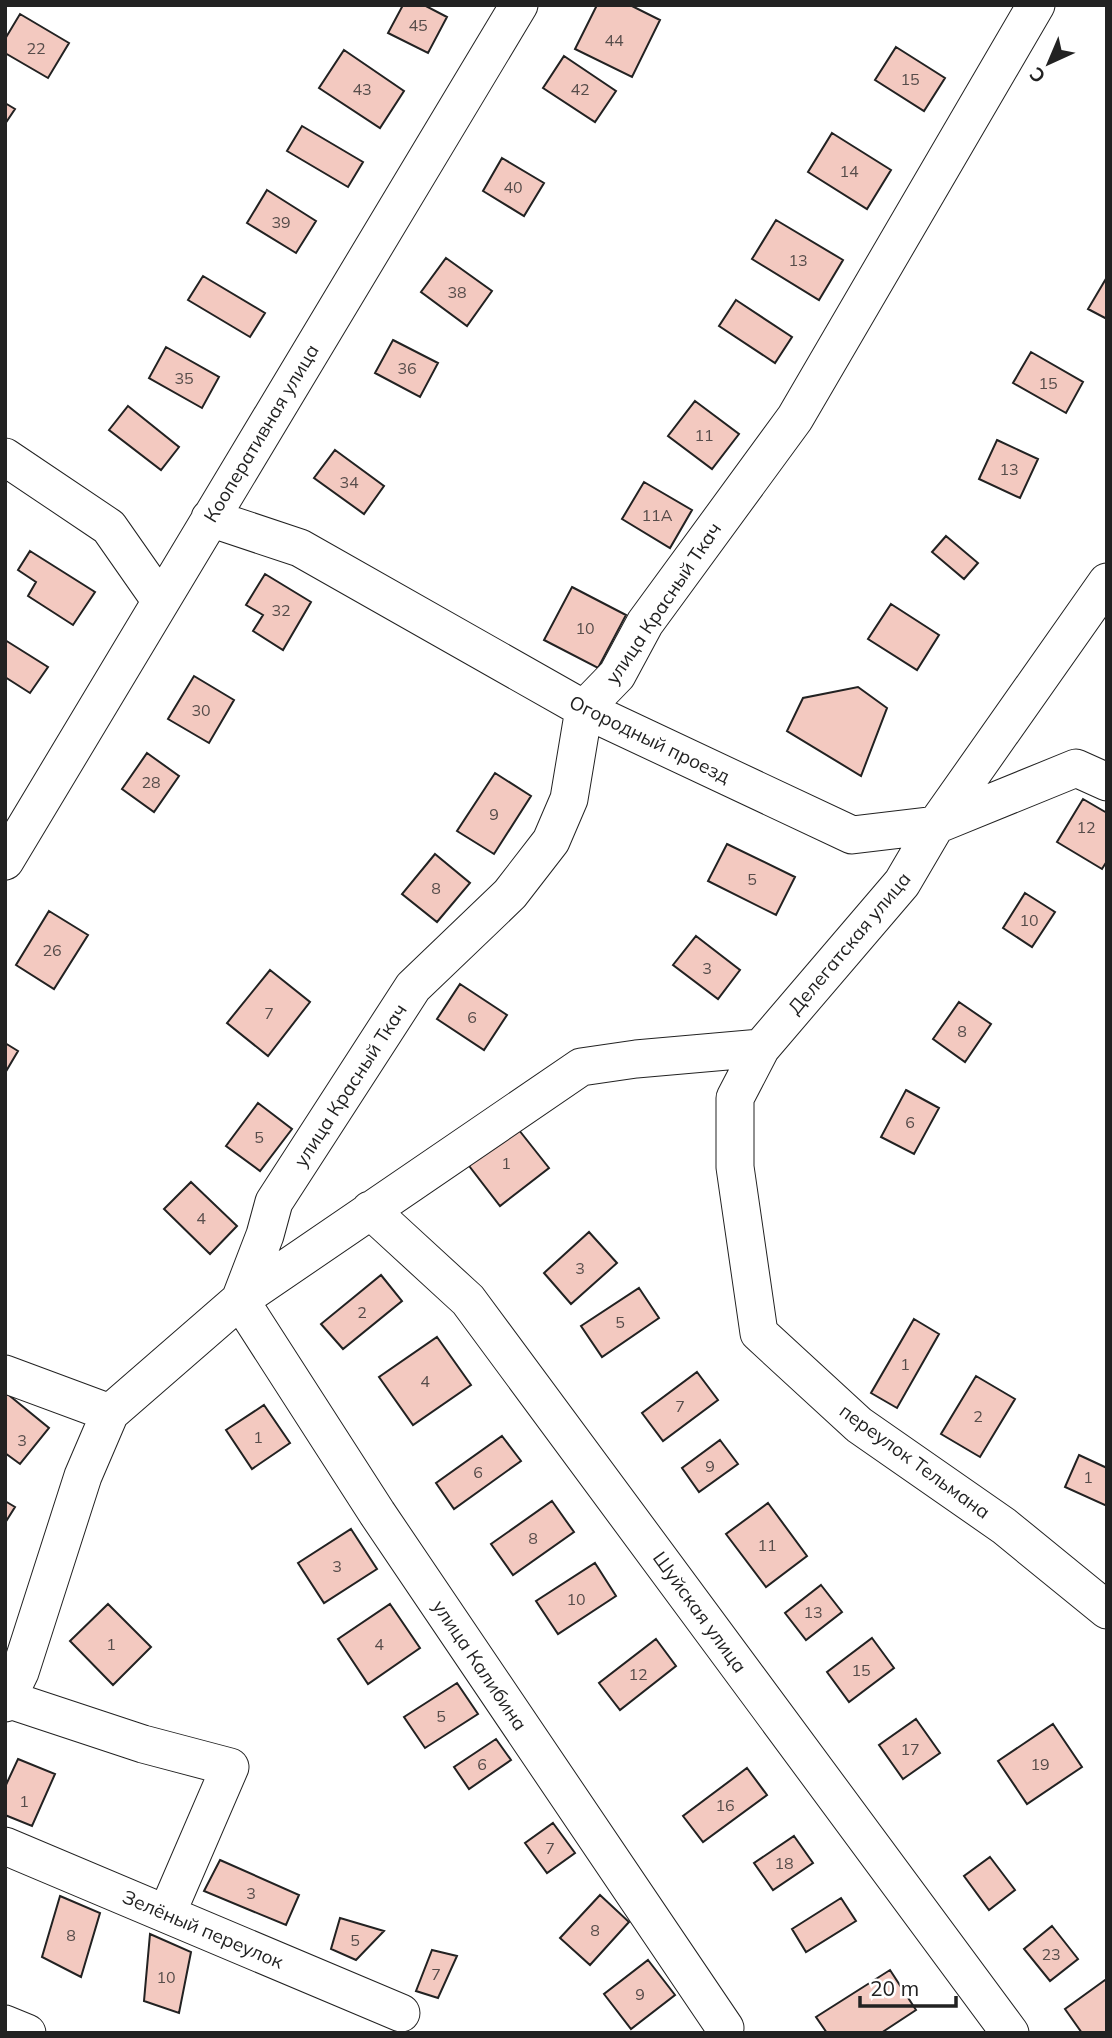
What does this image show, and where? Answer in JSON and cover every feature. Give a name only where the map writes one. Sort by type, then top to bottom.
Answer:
[{"type":"street","name":"Кооперативная улица","points":[[5,861],[519,5]]},
{"type":"street","name":"улица Красный Ткач","points":[[240,1300],[265,1236],[274,1202],[413,987],[510,894],[551,841],[569,799],[584,709],[617,675],[645,623],[795,418],[1036,5]]},
{"type":"street","points":[[5,457],[109,527],[160,600]]},
{"type":"street","name":"Огородный проезд","points":[[210,518],[300,548],[584,709],[852,835],[936,825],[1076,768],[1107,782]]},
{"type":"street","name":"Делегатская улица","points":[[761,1048],[902,883],[936,825],[1107,582]]},
{"type":"street","name":"улица Красный Ткач","points":[[6,1701],[20,1672],[83,1476],[110,1413],[240,1300],[580,1067],[636,1059],[761,1048]]},
{"type":"street","name":"переулок Тельмана","points":[[761,1048],[735,1098],[735,1167],[759,1333],[859,1425],[1004,1525],[1107,1610]]},
{"type":"street","name":"Шуйская улица","points":[[370,1210],[468,1300],[1010,2033]]},
{"type":"street","name":"улица Калибина","points":[[240,1300],[377,1513],[725,2028]]},
{"type":"street","points":[[5,1374],[110,1413]]},
{"type":"street","points":[[6,1701],[143,1744],[230,1767],[167,1913]]},
{"type":"street","name":"Зелёный переулок","points":[[5,1846],[401,2013]]},
{"type":"street","points":[[5,2024],[27,2033]]},
{"type":"building","points":[[403,5],[424,5],[447,17],[428,53],[388,33]]},
{"type":"building","points":[[597,5],[630,5],[660,20],[632,77],[575,49]]},
{"type":"building","points":[[20,14],[69,43],[48,78],[5,53],[5,39]]},
{"type":"building","points":[[896,47],[945,78],[924,111],[875,80]]},
{"type":"building","points":[[344,50],[404,91],[380,128],[319,88]]},
{"type":"building","points":[[564,56],[616,91],[595,122],[543,88]]},
{"type":"building","points":[[5,103],[15,109],[5,124]]},
{"type":"building","points":[[302,126],[363,162],[348,187],[287,151]]},
{"type":"building","points":[[832,133],[891,170],[867,209],[808,172]]},
{"type":"building","points":[[502,158],[544,183],[524,216],[483,191]]},
{"type":"building","points":[[267,190],[316,221],[296,253],[247,223]]},
{"type":"building","points":[[776,220],[843,260],[819,300],[752,259]]},
{"type":"building","points":[[446,258],[492,291],[467,326],[421,292]]},
{"type":"building","points":[[203,276],[265,313],[250,337],[188,300]]},
{"type":"building","points":[[1107,277],[1107,319],[1088,309]]},
{"type":"building","points":[[736,300],[792,337],[775,363],[719,326]]},
{"type":"building","points":[[393,340],[438,363],[420,397],[375,373]]},
{"type":"building","points":[[166,347],[219,377],[202,408],[149,378]]},
{"type":"building","points":[[1031,352],[1083,382],[1066,413],[1013,383]]},
{"type":"building","points":[[695,401],[739,434],[712,469],[668,436]]},
{"type":"building","points":[[128,406],[179,447],[161,470],[109,430]]},
{"type":"building","points":[[997,440],[1038,459],[1020,498],[979,479]]},
{"type":"building","points":[[335,450],[384,486],[364,514],[314,478]]},
{"type":"building","points":[[644,482],[692,510],[670,548],[622,519]]},
{"type":"building","points":[[946,536],[978,563],[964,579],[932,552]]},
{"type":"building","points":[[30,551],[95,592],[73,625],[28,596],[36,582],[18,570]]},
{"type":"building","points":[[265,574],[311,602],[283,650],[253,631],[263,615],[246,605]]},
{"type":"building","points":[[572,587],[626,615],[598,668],[544,640]]},
{"type":"building","points":[[891,604],[939,635],[917,670],[868,639]]},
{"type":"building","points":[[5,640],[48,667],[30,693],[5,677]]},
{"type":"building","points":[[194,676],[234,700],[209,743],[168,719]]},
{"type":"building","points":[[858,687],[887,708],[861,776],[787,731],[803,698]]},
{"type":"building","points":[[147,753],[179,776],[154,812],[122,789]]},
{"type":"building","points":[[495,773],[531,796],[494,854],[457,831]]},
{"type":"building","points":[[1083,799],[1107,813],[1107,861],[1102,869],[1057,842]]},
{"type":"building","points":[[727,844],[795,877],[776,915],[708,881]]},
{"type":"building","points":[[435,854],[470,883],[437,922],[402,894]]},
{"type":"building","points":[[1025,893],[1055,912],[1032,947],[1003,928]]},
{"type":"building","points":[[49,911],[88,935],[54,989],[16,965]]},
{"type":"building","points":[[696,936],[740,970],[718,999],[673,965]]},
{"type":"building","points":[[270,970],[310,1002],[268,1056],[227,1023]]},
{"type":"building","points":[[460,984],[507,1015],[484,1050],[437,1019]]},
{"type":"building","points":[[959,1002],[991,1024],[965,1062],[933,1039]]},
{"type":"building","points":[[5,1043],[18,1051],[5,1073]]},
{"type":"building","points":[[906,1090],[939,1108],[914,1154],[881,1137]]},
{"type":"building","points":[[258,1103],[292,1129],[260,1171],[226,1146]]},
{"type":"building","points":[[511,1120],[549,1168],[500,1206],[463,1158]]},
{"type":"building","points":[[191,1182],[237,1226],[210,1254],[164,1209]]},
{"type":"building","points":[[589,1232],[617,1263],[571,1304],[544,1273]]},
{"type":"building","points":[[381,1275],[402,1301],[343,1349],[321,1324]]},
{"type":"building","points":[[639,1288],[659,1318],[602,1357],[581,1326]]},
{"type":"building","points":[[914,1319],[939,1334],[897,1408],[871,1393]]},
{"type":"building","points":[[437,1337],[471,1385],[413,1425],[379,1377]]},
{"type":"building","points":[[697,1372],[718,1400],[663,1441],[642,1413]]},
{"type":"building","points":[[976,1376],[1015,1399],[980,1457],[941,1434]]},
{"type":"building","points":[[5,1392],[49,1428],[20,1464],[5,1453]]},
{"type":"building","points":[[264,1405],[290,1443],[252,1469],[226,1430]]},
{"type":"building","points":[[502,1436],[521,1461],[454,1509],[436,1483]]},
{"type":"building","points":[[720,1440],[738,1464],[699,1492],[682,1468]]},
{"type":"building","points":[[1079,1455],[1107,1468],[1107,1506],[1065,1487]]},
{"type":"building","points":[[5,1501],[15,1507],[5,1523]]},
{"type":"building","points":[[552,1501],[574,1532],[513,1575],[491,1544]]},
{"type":"building","points":[[768,1503],[807,1556],[766,1587],[726,1534]]},
{"type":"building","points":[[351,1529],[377,1569],[324,1603],[298,1563]]},
{"type":"building","points":[[595,1563],[616,1596],[558,1634],[536,1601]]},
{"type":"building","points":[[821,1585],[842,1612],[806,1640],[785,1613]]},
{"type":"building","points":[[108,1604],[151,1647],[113,1685],[70,1641]]},
{"type":"building","points":[[390,1604],[420,1648],[368,1684],[338,1639]]},
{"type":"building","points":[[872,1638],[894,1668],[849,1702],[827,1672]]},
{"type":"building","points":[[656,1639],[676,1666],[620,1710],[599,1683]]},
{"type":"building","points":[[457,1683],[478,1714],[425,1748],[404,1717]]},
{"type":"building","points":[[916,1719],[940,1753],[903,1779],[879,1745]]},
{"type":"building","points":[[1053,1724],[1082,1767],[1027,1804],[998,1761]]},
{"type":"building","points":[[496,1739],[511,1760],[469,1789],[454,1767]]},
{"type":"building","points":[[18,1759],[55,1774],[32,1826],[5,1815],[5,1787]]},
{"type":"building","points":[[747,1768],[767,1795],[703,1842],[683,1816]]},
{"type":"building","points":[[553,1823],[575,1853],[547,1873],[525,1843]]},
{"type":"building","points":[[794,1836],[813,1863],[773,1890],[754,1863]]},
{"type":"building","points":[[990,1857],[1015,1890],[989,1910],[964,1876]]},
{"type":"building","points":[[220,1860],[299,1895],[286,1925],[204,1891]]},
{"type":"building","points":[[600,1895],[629,1922],[590,1965],[560,1938]]},
{"type":"building","points":[[60,1896],[100,1913],[81,1977],[42,1957]]},
{"type":"building","points":[[841,1898],[856,1921],[806,1952],[792,1929]]},
{"type":"building","points":[[340,1918],[384,1931],[356,1960],[331,1949]]},
{"type":"building","points":[[1052,1926],[1078,1959],[1050,1981],[1024,1949]]},
{"type":"building","points":[[150,1934],[191,1952],[179,2013],[144,2001]]},
{"type":"building","points":[[432,1950],[457,1956],[438,1998],[416,1991]]},
{"type":"building","points":[[648,1960],[675,1995],[631,2029],[604,1994]]},
{"type":"building","points":[[890,1970],[916,2010],[881,2033],[827,2033],[816,2017]]},
{"type":"building","points":[[1105,1980],[1107,2033],[1082,2033],[1065,2009]]}]
